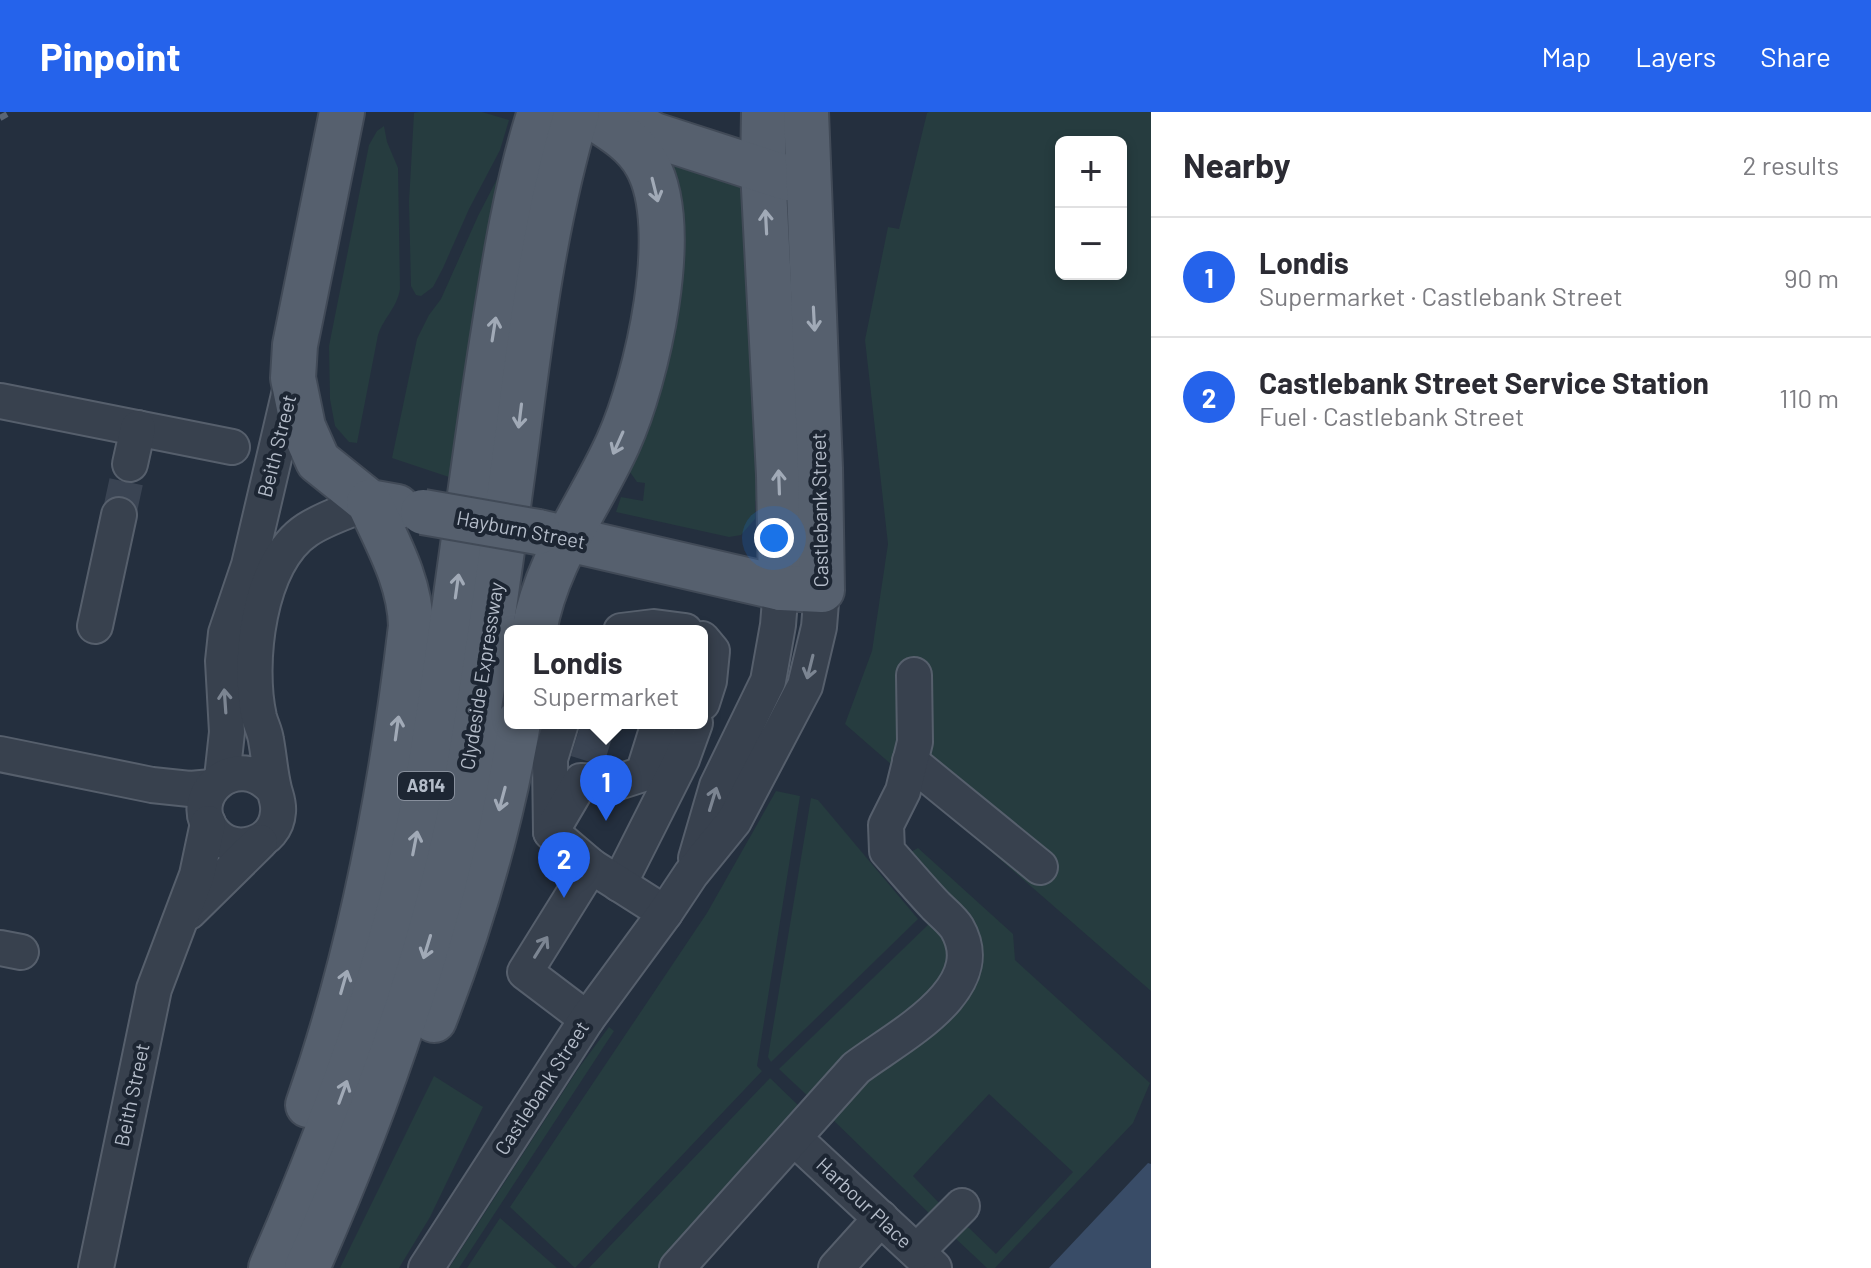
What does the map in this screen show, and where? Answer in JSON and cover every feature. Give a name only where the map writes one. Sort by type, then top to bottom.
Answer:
[{"type":"main road","points":[[338,132],[361,112]]},
{"type":"main road","name":"Clydeside Expressway","points":[[271,1268],[313,1172],[345,1087],[390,948],[409,875],[433,751],[501,284],[540,112]]},
{"type":"main road","points":[[592,114],[659,118],[704,130],[718,130],[736,126],[754,112]]},
{"type":"main road","name":"Castlebank Street","points":[[764,112],[763,170],[779,475],[802,589]]},
{"type":"main road","name":"Castlebank Street","points":[[802,589],[820,468],[806,112]]},
{"type":"main road","points":[[592,114],[807,185]]},
{"type":"main road","points":[[536,625],[549,576],[552,535],[602,477],[634,400],[653,318],[661,257],[661,217],[648,166],[622,135],[592,114]]},
{"type":"main road","name":"Clydeside Expressway","points":[[307,1268],[385,1079],[443,885],[470,759],[485,665],[549,220],[592,114]]},
{"type":"main road","name":"Beith Street","points":[[293,378],[295,345],[338,132]]},
{"type":"main road","name":"Hayburn Street","points":[[293,378],[303,427],[318,461],[369,502],[552,535],[802,589]]},
{"type":"main road","points":[[247,1268],[317,1079],[352,953],[384,815],[405,673],[410,612],[404,582],[369,502]]},
{"type":"main road","points":[[330,1268],[398,1111],[467,926],[511,767],[517,729]]},
{"type":"street","name":"Beith Street","points":[[96,1268],[153,992],[203,856],[227,732],[223,661],[226,633],[249,565],[293,378]]},
{"type":"street","points":[[0,401],[232,447]]},
{"type":"street","points":[[130,464],[138,428]]},
{"type":"street","name":"Beith Street","points":[[177,925],[269,834],[277,818],[278,801],[266,736],[259,717],[254,675],[256,634],[263,604],[279,563],[307,530],[369,502]]},
{"type":"street","points":[[95,626],[119,515]]},
{"type":"street","name":"Castlebank Street","points":[[426,1268],[587,1019],[691,874],[717,786],[768,681],[778,625],[802,589]]},
{"type":"street","points":[[708,646],[712,651],[708,670]]},
{"type":"street","points":[[677,1268],[856,1068],[914,1029],[935,1010],[961,977],[964,946],[956,927],[887,851],[886,825],[903,791],[915,742],[914,675]]},
{"type":"street","points":[[559,729],[550,759],[573,776],[631,778],[663,754],[672,729]]},
{"type":"street","points":[[574,729],[573,776],[551,832],[591,866],[665,913]]},
{"type":"street","points":[[631,778],[638,729]]},
{"type":"street","points":[[631,778],[656,729]]},
{"type":"street","points":[[619,884],[682,759],[693,729]]},
{"type":"street","points":[[0,754],[152,785],[212,801]]},
{"type":"street","points":[[910,761],[1040,867]]},
{"type":"street","points":[[212,801],[233,773],[257,775],[274,790]]},
{"type":"street","points":[[212,801],[225,841],[236,845],[260,842]]},
{"type":"street","points":[[587,1019],[525,972],[591,866]]},
{"type":"street","name":"Harbour Place","points":[[794,1138],[926,1260]]},
{"type":"street","points":[[926,1260],[962,1206]]},
{"type":"street","points":[[836,1268],[881,1218]]},
{"type":"green space","points":[[482,112],[509,120],[500,150],[443,268],[433,287],[421,296],[416,295],[411,286],[409,202],[414,113]]},
{"type":"green space","points":[[929,112],[1151,112],[1151,991],[845,724],[872,651],[888,544],[865,340],[888,227],[899,229]]},
{"type":"green space","points":[[384,126],[398,168],[400,289],[378,335],[357,443],[349,442],[335,426],[330,399],[329,346],[369,145]]},
{"type":"green space","points":[[512,150],[452,478],[392,458],[417,339],[441,299]]},
{"type":"green space","points":[[664,162],[750,180],[765,500],[755,501],[755,519],[741,535],[729,537],[616,512],[621,497],[643,501],[645,483],[637,482],[625,465]]},
{"type":"green space","points":[[776,791],[800,796],[757,1066],[762,1071],[575,1268],[510,1207],[707,913]]},
{"type":"green space","points":[[811,798],[818,800],[918,919],[771,1062],[768,1057]]},
{"type":"green space","points":[[918,848],[1013,934],[1015,960],[1150,1083],[1133,1123],[995,1268],[987,1268],[954,1237],[964,1226],[969,1228],[996,1254],[1073,1172],[989,1094],[913,1176],[944,1208],[935,1219],[829,1116],[868,1078],[968,994],[909,853]]},
{"type":"green space","points":[[931,922],[943,937],[948,951],[939,984],[812,1100],[779,1069]]},
{"type":"green space","points":[[609,1027],[614,1031],[459,1268],[449,1268],[578,1069]]},
{"type":"green space","points":[[434,1076],[483,1107],[430,1217],[399,1268],[340,1268]]},
{"type":"green space","points":[[770,1078],[802,1109],[657,1268],[589,1268]]},
{"type":"green space","points":[[500,1218],[557,1268],[467,1268]]},
{"type":"water","points":[[1148,1163],[1151,1164],[1151,1268],[1049,1268]]},
{"type":"tunnel","points":[[119,515],[130,464]]},
{"type":"tunnel","points":[[587,761],[597,729]]},
{"type":"railway","points":[[0,118],[11,112]]},
{"type":"place","name":"Londis","points":[[606,821]]},
{"type":"place","name":"Castlebank Street Service Station","points":[[564,898]]}]
